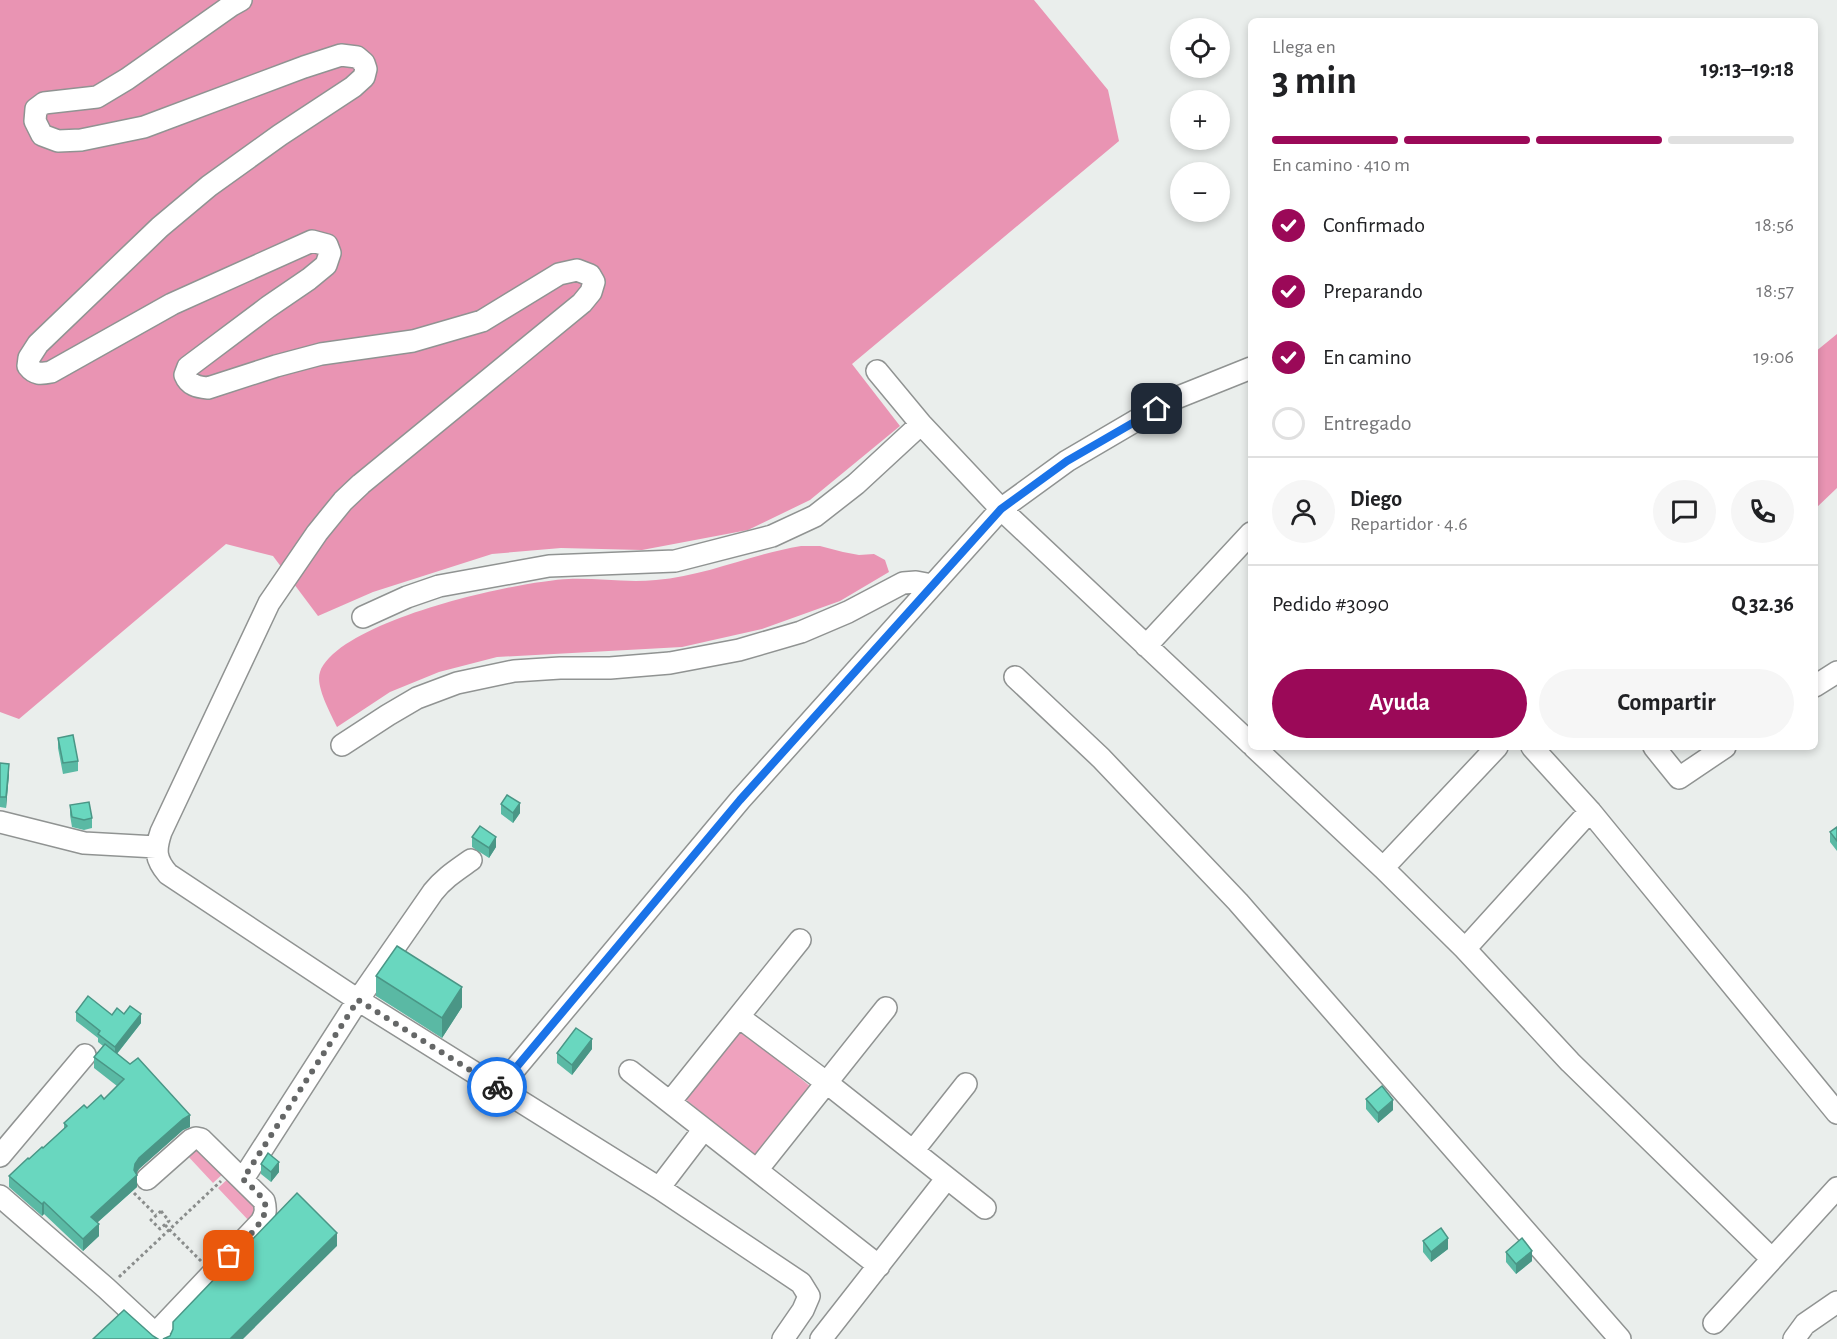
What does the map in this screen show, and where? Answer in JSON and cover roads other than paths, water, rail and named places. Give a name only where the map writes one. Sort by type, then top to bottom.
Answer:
[{"type":"street","points":[[241,0],[127,79],[97,97],[44,102],[36,109],[35,121],[42,135],[58,141],[81,140],[144,127],[341,55],[357,57],[364,63],[366,69],[364,77],[353,87],[280,135],[209,186],[160,227],[38,344],[29,358],[28,366],[33,371],[40,374],[51,372],[172,304],[312,241],[327,245],[330,253],[326,264],[309,279],[188,367],[185,375],[188,382],[197,387],[208,388],[321,354],[413,341],[482,321],[559,274],[577,270],[590,275],[594,282],[591,292],[582,303],[361,484],[343,501],[317,533],[269,603],[160,832],[156,847],[161,866],[168,874],[358,1000],[659,1188],[801,1283],[809,1296],[803,1310],[783,1339]]},
{"type":"street","points":[[499,1088],[740,800],[1001,509],[1067,461],[1171,400],[1248,369]]},
{"type":"street","points":[[877,370],[921,424],[1001,509],[1248,742]]},
{"type":"street","points":[[363,617],[407,597],[439,586],[549,566],[675,561],[772,536],[815,516],[856,484],[921,424]]},
{"type":"street","points":[[1146,646],[1248,536]]},
{"type":"street","points":[[342,745],[417,698],[457,683],[514,671],[560,668],[610,669],[670,663],[739,650],[801,632],[848,612],[903,583],[916,582],[932,585]]},
{"type":"street","points":[[1818,685],[1837,672]]},
{"type":"street","points":[[1015,677],[1109,767],[1238,902],[1620,1339]]},
{"type":"street","points":[[1256,750],[1383,868],[1465,949],[1570,1062],[1772,1259]]},
{"type":"street","points":[[1383,868],[1494,750]]},
{"type":"street","points":[[1535,750],[1590,812],[1837,1113]]},
{"type":"street","points":[[1656,750],[1679,778],[1721,750]]},
{"type":"street","points":[[1465,949],[1590,812]]},
{"type":"street","points":[[0,822],[84,843],[156,847]]},
{"type":"street","points":[[238,1174],[441,882],[471,860]]},
{"type":"street","points":[[670,1102],[800,940]]},
{"type":"street","points":[[757,1170],[886,1008]]},
{"type":"street","points":[[739,1017],[827,1083],[985,1208]]},
{"type":"street","points":[[0,1156],[84,1055]]},
{"type":"street","points":[[630,1071],[879,1266]]},
{"type":"street","points":[[913,1151],[966,1084]]},
{"type":"street","points":[[659,1188],[704,1129]]},
{"type":"street","points":[[0,1196],[158,1336],[261,1222],[266,1213],[264,1201],[201,1139],[191,1140],[140,1185]]},
{"type":"street","points":[[821,1339],[947,1178]]},
{"type":"street","points":[[1714,1323],[1837,1188]]},
{"type":"street","points":[[1794,1339],[1805,1324],[1837,1302]]}]
